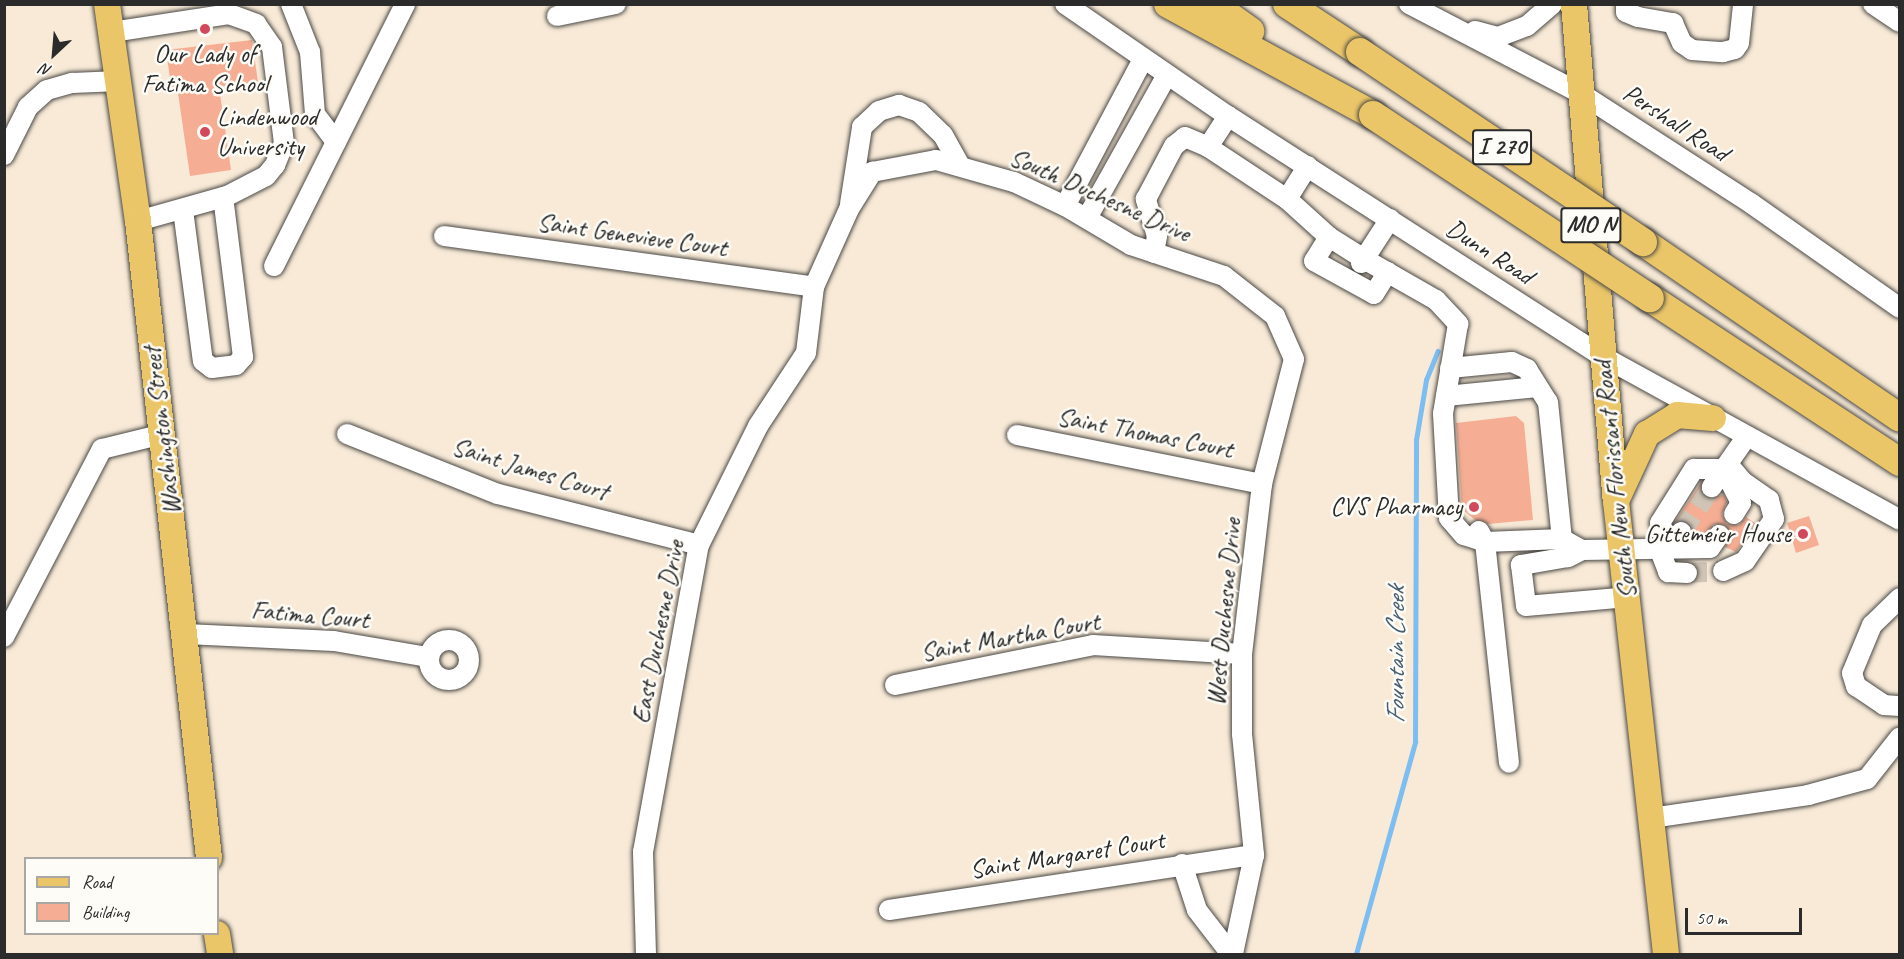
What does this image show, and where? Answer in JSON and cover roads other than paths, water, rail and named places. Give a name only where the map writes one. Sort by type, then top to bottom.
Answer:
[{"type":"highway","points":[[1168,4],[1373,115]]},
{"type":"highway","name":"I 270","points":[[1212,4],[1373,115],[1899,462]]},
{"type":"highway","name":"I 270","points":[[1287,4],[1643,242],[1899,418]]},
{"type":"highway","points":[[1320,4],[1334,14],[1360,52]]},
{"type":"main road","name":"Washington Street","points":[[107,4],[138,220],[186,633],[209,857]]},
{"type":"main road","name":"South New Florissant Road","points":[[1574,4],[1616,501],[1666,954]]},
{"type":"main road","points":[[1616,501],[1647,434],[1677,415],[1713,418]]},
{"type":"main road","points":[[217,935],[220,954]]},
{"type":"street","points":[[291,4],[310,52],[315,114],[336,142]]},
{"type":"street","points":[[274,266],[405,4]]},
{"type":"street","points":[[557,16],[616,4]]},
{"type":"street","name":"Dunn Road","points":[[1065,4],[1228,116],[1602,356],[1899,520]]},
{"type":"street","name":"Pershall Road","points":[[1409,4],[1580,93],[1770,217],[1899,308]]},
{"type":"street","points":[[1440,22],[1498,37],[1527,26],[1552,4]]},
{"type":"street","points":[[1626,8],[1673,23],[1682,43],[1692,50],[1723,52],[1735,49],[1739,43],[1743,4]]},
{"type":"street","points":[[1873,4],[1899,22]]},
{"type":"street","points":[[112,32],[229,14],[242,16],[266,34],[272,47],[284,143],[281,155],[266,176],[223,197],[183,210],[138,220]]},
{"type":"street","points":[[1065,206],[1143,59]]},
{"type":"street","points":[[1087,218],[1167,75]]},
{"type":"street","points":[[7,145],[28,107],[47,90],[72,83],[119,81]]},
{"type":"street","points":[[849,209],[862,127],[879,111],[898,105],[918,112],[943,135],[960,166]]},
{"type":"street","points":[[1208,147],[1228,116]]},
{"type":"street","points":[[1154,253],[1157,236],[1146,199],[1174,146],[1185,137],[1208,147],[1287,199],[1329,237],[1374,294],[1388,272]]},
{"type":"street","name":"South Duchesne Drive","points":[[849,209],[872,172],[936,160],[960,166],[1014,182],[1065,206],[1131,245],[1224,276],[1275,316]]},
{"type":"street","points":[[1287,199],[1308,166]]},
{"type":"street","points":[[183,210],[203,361],[212,368],[236,365],[243,357],[223,197]]},
{"type":"street","name":"East Duchesne Drive","points":[[646,954],[644,852],[699,545],[758,426],[806,353],[814,287],[849,209]]},
{"type":"street","points":[[1357,270],[1390,219]]},
{"type":"street","name":"Saint Genevieve Court","points":[[444,236],[814,287]]},
{"type":"street","points":[[1329,237],[1314,261],[1357,270],[1388,272],[1447,309],[1458,324],[1446,396],[1444,438],[1449,518],[1464,535],[1485,542],[1562,539],[1582,550]]},
{"type":"street","name":"West Duchesne Drive","points":[[1232,954],[1254,855],[1242,734],[1242,654],[1262,484],[1294,359],[1275,316]]},
{"type":"street","points":[[1450,368],[1512,362],[1527,369],[1539,387],[1548,402],[1562,539]]},
{"type":"street","points":[[1446,396],[1539,387]]},
{"type":"street","points":[[4,637],[102,449],[163,434]]},
{"type":"street","name":"Saint James Court","points":[[347,434],[498,494],[699,545]]},
{"type":"street","name":"Saint Thomas Court","points":[[1017,435],[1262,484]]},
{"type":"street","points":[[1712,487],[1747,436]]},
{"type":"street","points":[[1726,466],[1741,503],[1734,514]]},
{"type":"street","points":[[1687,573],[1668,572],[1670,542],[1660,523],[1694,469],[1726,466],[1743,482],[1769,500],[1774,519],[1745,561],[1723,571]]},
{"type":"street","points":[[1628,597],[1526,606],[1521,565],[1568,557],[1582,550],[1623,549],[1670,542],[1710,548],[1719,535]]},
{"type":"street","points":[[1485,542],[1509,763]]},
{"type":"street","points":[[1899,598],[1872,625],[1852,673],[1856,686],[1884,705],[1899,706]]},
{"type":"street","name":"Fatima Court","points":[[186,633],[334,641],[428,657]]},
{"type":"street","name":"Saint Martha Court","points":[[895,685],[1093,645],[1242,654]]},
{"type":"street","points":[[1652,818],[1808,795],[1867,778],[1899,737]]},
{"type":"street","name":"Saint Margaret Court","points":[[889,910],[1182,864],[1254,855]]},
{"type":"street","points":[[1182,864],[1197,910],[1232,954]]},
{"type":"waterway","name":"Fountain Creek","points":[[1356,954],[1415,742],[1416,440],[1426,380],[1438,351]]},
{"type":"tunnel","points":[[1681,532],[1712,487]]},
{"type":"tunnel","points":[[1687,573],[1723,571]]},
{"type":"place","name":"Our Lady of Fatima School","points":[[205,29]]},
{"type":"place","name":"Lindenwood University","points":[[205,132]]},
{"type":"place","name":"CVS Pharmacy","points":[[1474,507]]},
{"type":"place","name":"Gittemeier House","points":[[1803,534]]}]
